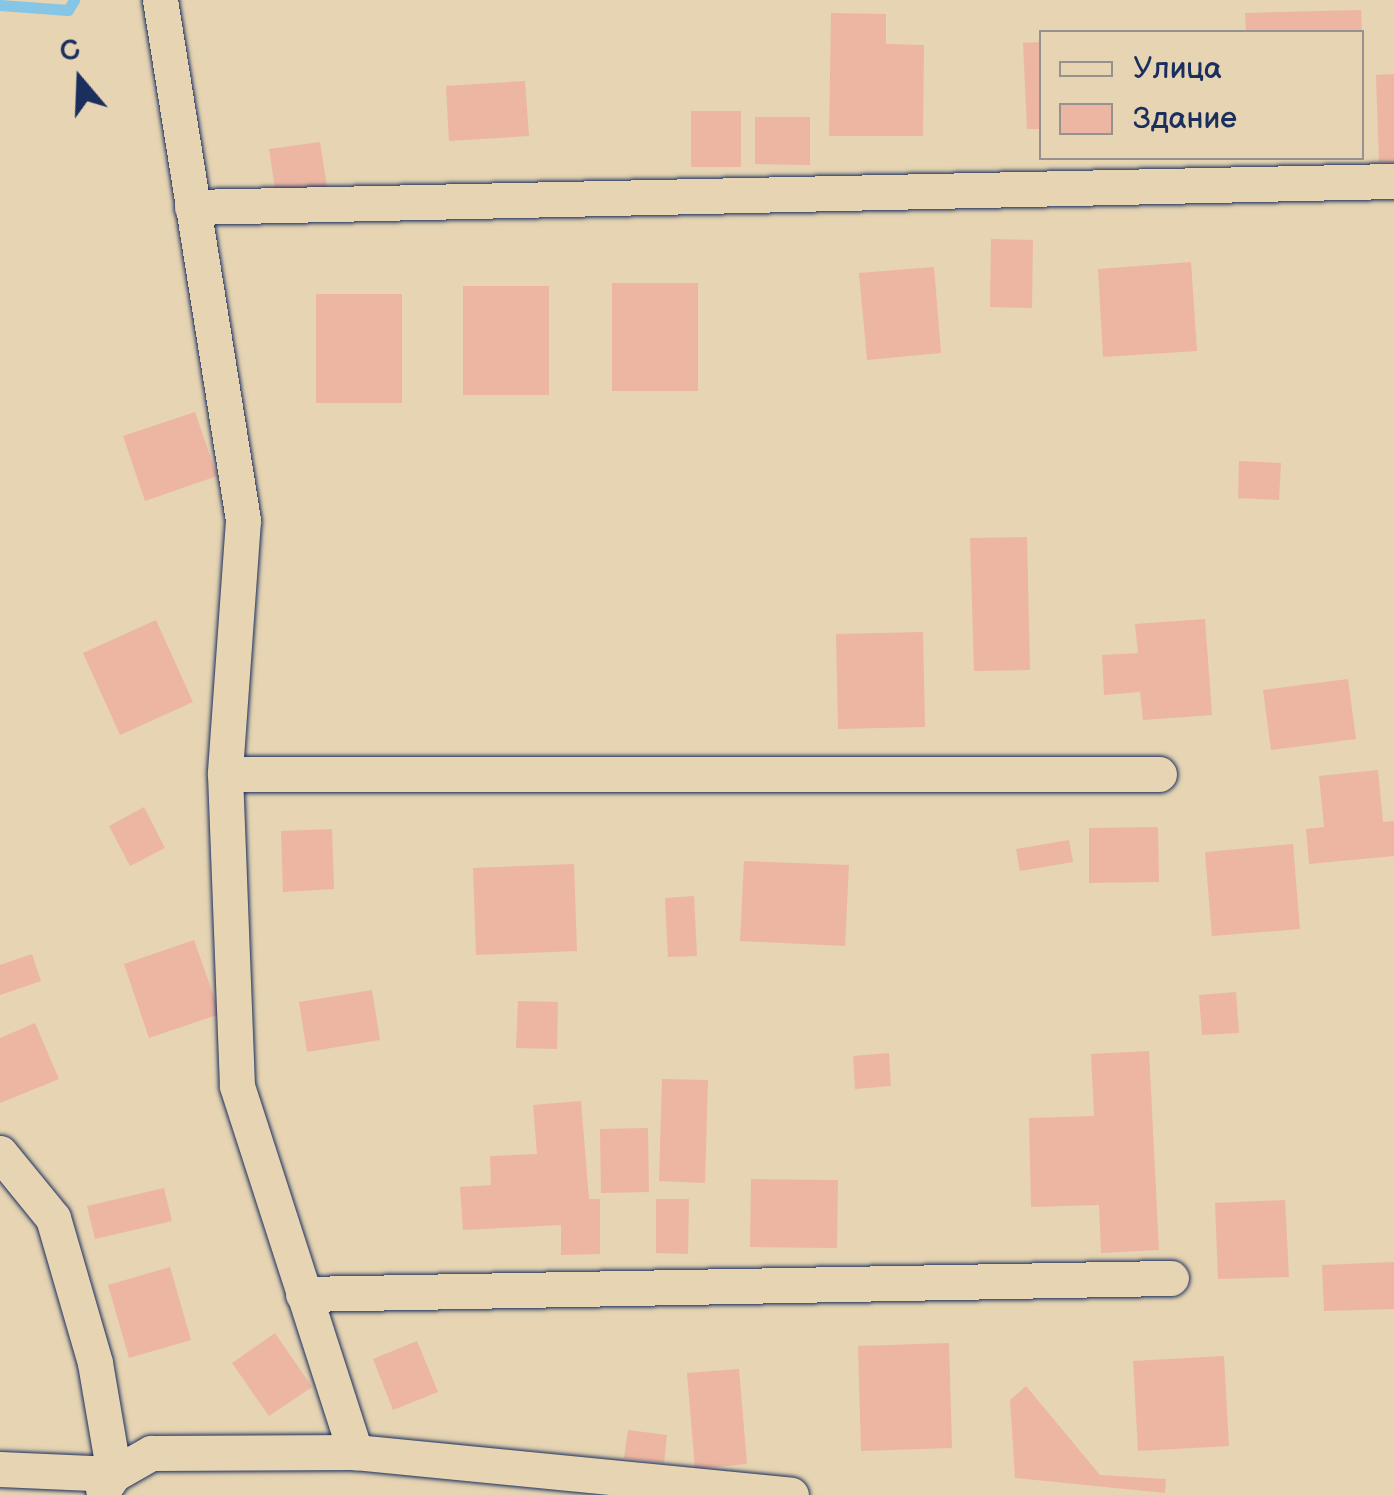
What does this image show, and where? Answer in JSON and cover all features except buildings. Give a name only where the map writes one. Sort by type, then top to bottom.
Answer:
[{"type":"street","points":[[160,0],[243,520],[224,774],[237,1086],[355,1452]]},
{"type":"street","points":[[192,207],[1394,182]]},
{"type":"street","points":[[224,774],[1159,774]]},
{"type":"street","points":[[0,1153],[53,1218],[95,1363],[107,1484]]},
{"type":"street","points":[[303,1294],[1171,1278]]},
{"type":"street","points":[[0,1469],[107,1484],[150,1453],[355,1452],[791,1495]]},
{"type":"waterway","points":[[0,5],[68,10],[74,0]]}]
